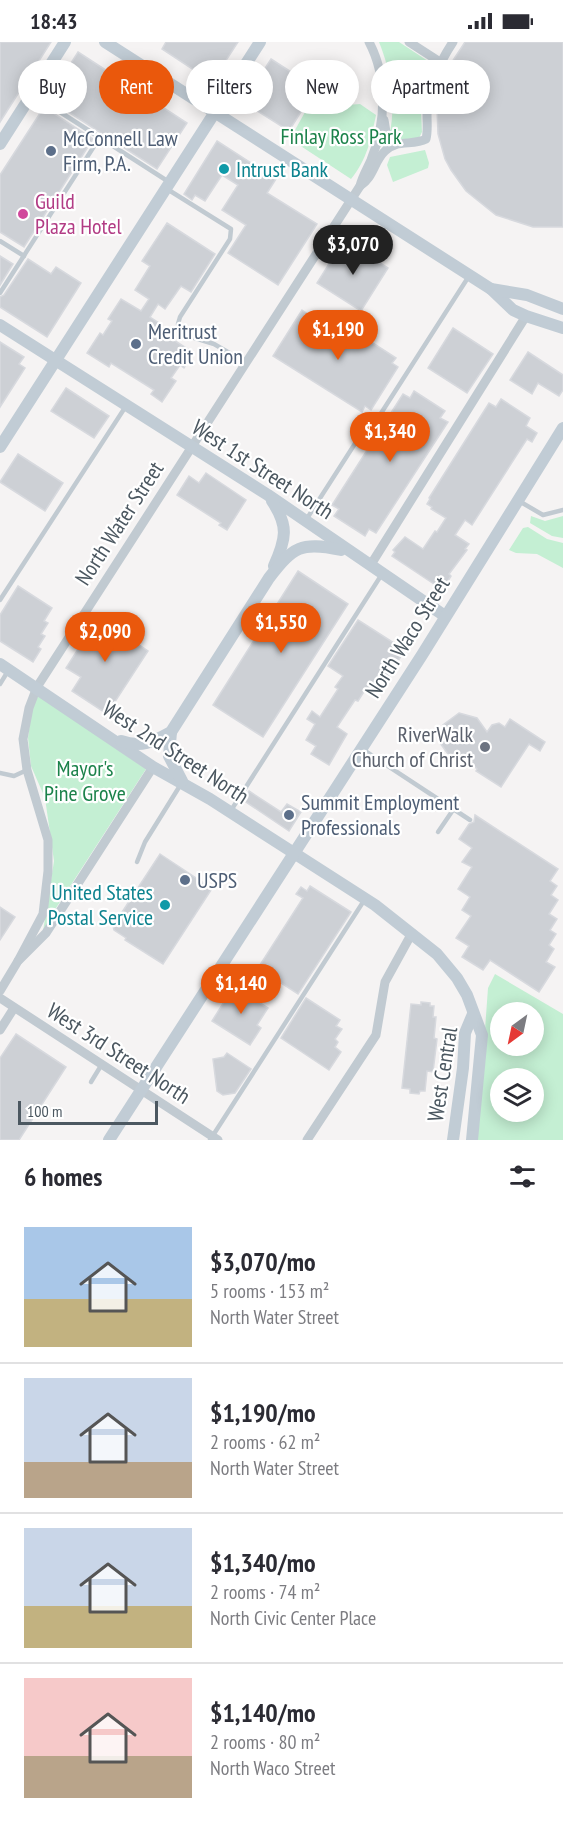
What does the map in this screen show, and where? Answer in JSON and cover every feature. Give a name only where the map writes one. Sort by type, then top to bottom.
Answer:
[{"type":"street","points":[[54,60],[65,42]]},
{"type":"street","points":[[105,42],[186,93]]},
{"type":"street","points":[[369,42],[377,60]]},
{"type":"street","points":[[410,42],[437,60]]},
{"type":"street","points":[[441,60],[453,42]]},
{"type":"street","points":[[247,60],[257,43]]},
{"type":"street","points":[[0,144],[19,114]]},
{"type":"street","points":[[0,447],[215,114]]},
{"type":"street","points":[[219,114],[491,289],[513,310],[563,328]]},
{"type":"street","points":[[360,186],[371,160],[381,114]]},
{"type":"street","points":[[383,114],[386,132],[395,144]]},
{"type":"street","points":[[360,186],[370,177],[383,152],[395,144],[426,139],[428,114]]},
{"type":"street","name":"North Water Street","points":[[18,961],[43,914],[48,871],[46,829],[27,770],[23,739],[28,708],[37,687],[360,186]]},
{"type":"street","points":[[491,289],[527,295],[563,309]]},
{"type":"street","points":[[370,566],[525,316]]},
{"type":"street","name":"West 1st Street North","points":[[0,325],[268,495],[445,616]]},
{"type":"street","name":"North Waco Street","points":[[110,1140],[295,853],[563,428]]},
{"type":"street","points":[[268,495],[282,516],[284,526],[279,553],[269,578]]},
{"type":"street","points":[[182,781],[169,756],[171,732],[269,578],[286,556],[297,549],[318,546],[348,551]]},
{"type":"street","name":"West 2nd Street North","points":[[5,667],[153,766],[182,781],[365,898],[437,954],[457,978],[467,995],[482,1035],[472,1140]]},
{"type":"street","points":[[109,735],[140,746],[171,732]]},
{"type":"street","points":[[0,991],[18,961],[46,933],[153,766]]},
{"type":"street","points":[[308,1140],[376,1035],[385,982],[412,933]]},
{"type":"street","name":"West 3rd Street North","points":[[0,998],[213,1139]]},
{"type":"street","points":[[0,1030],[14,1008]]},
{"type":"street","name":"West Central","points":[[453,1140],[463,1068],[465,1032],[473,1014]]},
{"type":"lane","points":[[64,114],[231,229],[230,238],[180,317],[178,324],[181,331],[188,336],[214,344],[245,362]]},
{"type":"lane","points":[[0,293],[100,137]]},
{"type":"lane","points":[[0,241],[24,256]]},
{"type":"lane","points":[[305,521],[356,442],[378,418],[469,276]]},
{"type":"lane","points":[[0,600],[126,406]]},
{"type":"lane","points":[[518,501],[543,515],[563,510]]},
{"type":"lane","points":[[230,812],[382,574]]},
{"type":"lane","points":[[0,684],[5,667]]},
{"type":"lane","points":[[361,749],[470,820]]},
{"type":"lane","points":[[0,773],[14,776],[27,770]]},
{"type":"lane","points":[[137,862],[145,842],[182,781]]},
{"type":"lane","points":[[438,832],[453,810]]},
{"type":"lane","points":[[213,1139],[365,898]]},
{"type":"lane","points":[[91,1082],[102,1064]]},
{"type":"green space","points":[[379,42],[399,42],[426,60],[386,60]]},
{"type":"green space","name":"Finlay Ross Park","points":[[360,104],[371,112],[371,114],[376,115],[365,157],[351,179],[290,139],[304,114],[359,114]]},
{"type":"green space","points":[[392,114],[421,114],[422,132],[419,138],[396,140],[390,133]]},
{"type":"green space","points":[[425,150],[429,163],[428,168],[393,182],[387,165],[390,157]]},
{"type":"green space","points":[[531,516],[545,521],[563,516],[563,538],[552,536],[530,523]]},
{"type":"green space","points":[[528,527],[547,539],[563,543],[563,568],[537,554],[516,553],[509,550],[523,528]]},
{"type":"green space","name":"Mayor's Pine Grove","points":[[38,695],[146,769],[56,908],[42,938],[54,861],[45,798],[31,766],[28,738],[31,714]]},
{"type":"green space","points":[[495,974],[543,1002],[490,1002],[490,1056],[544,1056],[544,1003],[563,1014],[563,1140],[477,1140],[488,988]]},
{"type":"building","points":[[0,42],[51,42],[40,60],[18,60],[18,94],[0,122]]},
{"type":"building","points":[[166,42],[238,42],[226,60],[186,60],[186,65],[162,49]]},
{"type":"building","points":[[465,42],[563,42],[563,227],[533,227],[496,215],[466,191],[451,170],[445,159],[438,134],[437,114],[490,114],[490,60],[453,60]]},
{"type":"building","points":[[78,52],[99,66],[99,114],[173,114],[187,123],[157,169],[71,114],[87,114],[87,60],[73,60]]},
{"type":"building","points":[[273,60],[285,68],[285,114],[300,114],[289,131],[262,114],[273,114]]},
{"type":"building","points":[[39,114],[55,114],[93,139],[24,247],[0,232],[0,175]]},
{"type":"building","points":[[217,141],[276,179],[267,193],[317,224],[278,285],[228,253],[246,225],[222,210],[238,185],[222,175],[205,201],[195,195],[192,200],[184,194]]},
{"type":"building","points":[[167,223],[215,254],[191,292],[181,286],[165,309],[158,304],[150,317],[159,323],[155,328],[194,353],[184,368],[180,365],[171,378],[176,381],[162,402],[151,394],[154,390],[111,363],[109,367],[87,353],[100,333],[103,335],[112,321],[108,319],[121,299],[141,311],[149,299],[135,290],[150,266],[142,261]]},
{"type":"building","points":[[344,240],[388,268],[361,311],[317,283]]},
{"type":"building","points":[[0,256],[13,264],[0,285]]},
{"type":"building","points":[[28,259],[51,274],[56,267],[81,283],[47,337],[0,307],[0,297],[4,295]]},
{"type":"building","points":[[302,310],[341,336],[344,332],[350,336],[353,330],[396,358],[392,363],[398,367],[371,410],[365,406],[362,412],[273,356]]},
{"type":"building","points":[[453,328],[493,354],[467,393],[428,368]]},
{"type":"building","points":[[0,342],[24,357],[19,364],[25,368],[0,407]]},
{"type":"building","points":[[528,352],[563,375],[563,390],[559,396],[538,383],[532,394],[510,380]]},
{"type":"building","points":[[66,388],[109,416],[94,438],[51,411]]},
{"type":"building","points":[[414,391],[445,411],[440,418],[448,422],[376,533],[369,529],[365,536],[334,516],[339,509],[332,505],[403,394],[410,398]]},
{"type":"building","points":[[501,399],[530,418],[526,426],[537,433],[532,442],[527,439],[472,525],[465,520],[455,535],[469,544],[449,574],[451,576],[446,584],[443,583],[440,588],[392,556],[395,552],[393,550],[405,537],[423,549],[435,531],[437,532],[446,518],[431,509],[432,507],[427,504],[429,498],[489,403],[496,407]]},
{"type":"building","points":[[18,454],[63,483],[45,511],[0,482]]},
{"type":"building","points":[[206,473],[246,500],[227,530],[219,525],[221,523],[177,495],[189,476],[199,483]]},
{"type":"building","points":[[298,571],[348,604],[263,737],[213,705]]},
{"type":"building","points":[[18,586],[52,608],[44,621],[48,623],[41,634],[45,636],[38,647],[41,649],[33,662],[0,641],[0,615]]},
{"type":"building","points":[[105,615],[130,631],[126,636],[148,651],[107,714],[72,691],[81,677],[66,668],[98,618],[102,620]]},
{"type":"building","points":[[358,620],[405,650],[375,697],[365,690],[358,701],[355,700],[337,727],[347,734],[329,765],[311,754],[316,746],[306,740],[315,724],[307,719],[312,711],[320,717],[338,689],[335,687],[343,676],[328,666]]},
{"type":"building","name":"RiverWalk Church of Christ","points":[[459,713],[477,718],[487,732],[492,725],[499,723],[505,727],[510,719],[545,742],[540,751],[529,744],[501,787],[476,771],[477,769],[469,761],[451,758],[440,743],[443,725]]},
{"type":"building","points":[[249,791],[281,812],[287,804],[301,812],[289,831],[243,800]]},
{"type":"building","points":[[475,815],[558,869],[550,881],[557,886],[551,895],[558,900],[549,914],[557,919],[550,930],[556,934],[549,945],[554,949],[546,962],[555,967],[539,992],[490,960],[483,970],[462,957],[469,946],[456,938],[471,916],[462,910],[470,897],[458,889],[472,867],[462,862],[472,848],[459,839],[469,824],[474,822]]},
{"type":"building","name":"United States Postal Service","points":[[160,854],[211,888],[163,964],[125,940],[126,938],[114,930],[113,926]]},
{"type":"building","points":[[310,886],[351,912],[298,994],[258,968],[303,898],[296,894],[301,887],[307,891]]},
{"type":"building","points":[[0,907],[15,917],[0,940]]},
{"type":"building","points":[[234,986],[268,1008],[257,1025],[261,1028],[250,1045],[212,1021]]},
{"type":"building","points":[[306,998],[340,1020],[336,1026],[342,1029],[335,1039],[338,1042],[335,1047],[341,1052],[329,1070],[281,1038]]},
{"type":"building","points":[[421,1002],[434,1006],[433,1017],[436,1017],[434,1038],[437,1039],[433,1072],[427,1071],[425,1091],[420,1091],[419,1094],[410,1093],[410,1089],[402,1088],[411,1004],[421,1005]]},
{"type":"building","points":[[16,1034],[66,1067],[19,1140],[0,1140],[0,1058]]},
{"type":"building","points":[[227,1053],[251,1069],[235,1093],[223,1095],[217,1091],[213,1059],[224,1057]]},
{"type":"place","name":"McConnell Law Firm, P.A.","points":[[51,151]]},
{"type":"place","name":"Intrust Bank","points":[[224,169]]},
{"type":"place","name":"Guild Plaza Hotel","points":[[23,214]]},
{"type":"place","name":"Meritrust Credit Union","points":[[136,344]]},
{"type":"place","name":"RiverWalk Church of Christ","points":[[485,747]]},
{"type":"place","name":"Summit Employment Professionals","points":[[289,815]]},
{"type":"place","name":"USPS","points":[[185,880]]},
{"type":"place","name":"United States Postal Service","points":[[165,905]]}]
